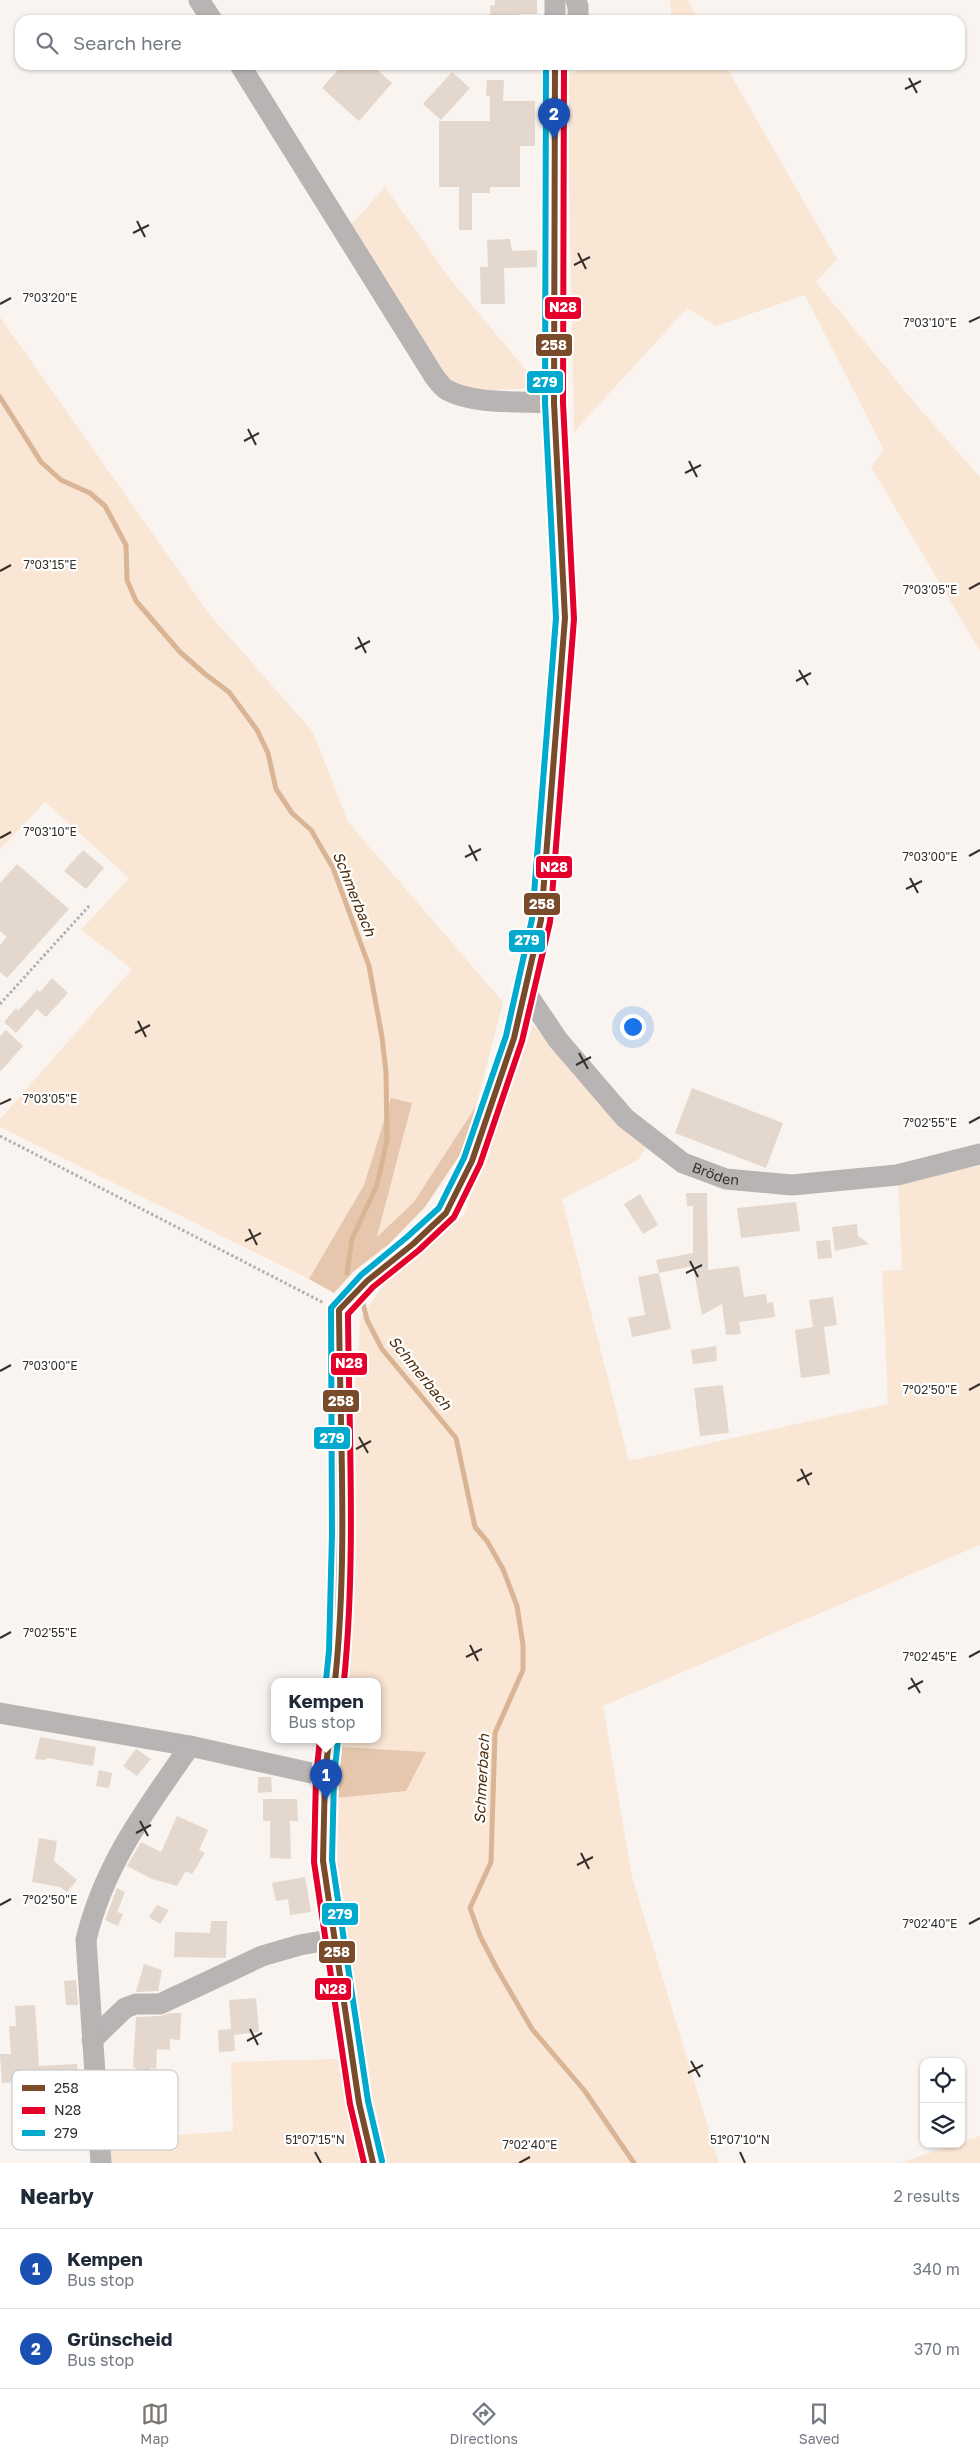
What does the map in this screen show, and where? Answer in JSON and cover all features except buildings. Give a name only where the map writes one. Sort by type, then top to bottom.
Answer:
[{"type":"street","points":[[199,0],[209,15]]},
{"type":"street","points":[[555,0],[555,15]]},
{"type":"street","points":[[576,0],[578,15]]},
{"type":"street","points":[[243,70],[434,376],[445,389],[461,396],[480,399],[554,403]]},
{"type":"street","points":[[335,1678],[338,1652],[341,1534],[339,1310],[446,1213],[472,1161],[514,1038],[541,920],[565,618],[554,403],[554,70]]},
{"type":"street","name":"Bröden","points":[[525,991],[558,1040],[625,1118],[683,1163],[726,1179],[792,1185],[897,1175],[980,1154]]},
{"type":"street","points":[[0,1713],[190,1746],[325,1776]]},
{"type":"street","points":[[329,1743],[325,1776],[323,1861],[359,2103],[373,2163]]},
{"type":"street","points":[[94,2070],[86,1940],[92,1915],[124,1842],[190,1746]]},
{"type":"street","points":[[92,2040],[125,2008],[136,2004],[160,2004],[262,1956],[300,1945],[334,1939]]},
{"type":"street","points":[[101,2150],[102,2163]]},
{"type":"path","points":[[0,1004],[90,905]]},
{"type":"path","points":[[0,1136],[339,1310]]},
{"type":"shaded area","points":[[670,0],[688,0],[696,15],[672,15]]},
{"type":"shaded area","points":[[582,70],[728,70],[837,259],[816,282],[918,407],[980,477],[980,651],[871,467],[884,450],[805,295],[716,326],[687,308],[574,432],[567,74]]},
{"type":"shaded area","points":[[385,187],[450,279],[541,388],[466,391],[442,373],[350,226]]},
{"type":"shaded area","points":[[0,317],[210,615],[313,732],[348,822],[503,1002],[476,1106],[415,1202],[377,1238],[412,1103],[391,1099],[364,1185],[309,1279],[0,1127],[0,1119],[132,969],[81,930],[129,878],[45,802],[0,849]]},
{"type":"shaded area","points":[[533,1025],[628,1134],[646,1148],[638,1160],[562,1199],[629,1461],[888,1404],[882,1271],[902,1270],[898,1181],[980,1166],[980,1545],[603,1706],[632,1877],[719,2163],[387,2163],[364,2070],[335,1867],[336,1798],[406,1790],[426,1752],[342,1747],[342,1743],[381,1743],[381,1678],[345,1678],[355,1384],[361,1317],[390,1276],[464,1215]]},
{"type":"shaded area","points":[[391,1098],[412,1103],[377,1237],[414,1202],[476,1106],[465,1147],[425,1207],[389,1244],[354,1271],[334,1293],[309,1279],[364,1185]]},
{"type":"shaded area","points":[[342,1747],[426,1752],[406,1791],[336,1798]]},
{"type":"shaded area","points":[[338,2059],[360,2163],[111,2163],[110,2150],[178,2150],[178,2135],[233,2131],[231,2062]]},
{"type":"shaded area","points":[[980,2136],[980,2163],[900,2163],[943,2148],[965,2148],[965,2141]]},
{"type":"waterway","name":"Schmerbach","points":[[0,397],[41,462],[61,480],[90,493],[105,506],[126,545],[127,580],[136,601],[180,652],[229,692],[257,730],[268,753],[276,789],[292,813],[311,830],[333,868],[369,966],[382,1037],[386,1072],[387,1140],[377,1185],[352,1239],[347,1273]]},
{"type":"waterway","name":"Schmerbach","points":[[363,1303],[367,1320],[382,1349],[456,1438],[475,1527],[487,1541],[503,1569],[517,1606],[523,1645],[523,1670],[495,1733],[491,1862],[470,1908],[480,1936],[532,2029],[584,2090],[634,2163]]},
{"type":"transit line","name":"279","points":[[326,1678],[329,1651],[332,1534],[331,1308],[361,1275],[439,1208],[464,1158],[506,1036],[532,919],[556,618],[545,403],[546,70]]},
{"type":"transit line","name":"258","points":[[335,1678],[339,1635],[342,1542],[339,1310],[367,1281],[413,1244],[446,1213],[472,1161],[514,1038],[541,920],[565,618],[554,403],[555,70]]},
{"type":"transit line","name":"N28","points":[[344,1678],[348,1635],[351,1544],[348,1314],[373,1287],[419,1250],[454,1217],[480,1164],[522,1041],[550,922],[574,619],[563,403],[564,70]]},
{"type":"transit line","name":"N28","points":[[320,1743],[316,1776],[314,1862],[350,2104],[364,2163]]},
{"type":"transit line","name":"258","points":[[329,1743],[325,1776],[323,1861],[359,2103],[373,2163]]},
{"type":"transit line","name":"279","points":[[338,1743],[334,1777],[332,1860],[368,2101],[382,2161]]},
{"type":"place","name":"Grünscheid","points":[[554,139]]},
{"type":"place","name":"Kempen","points":[[326,1800]]}]
